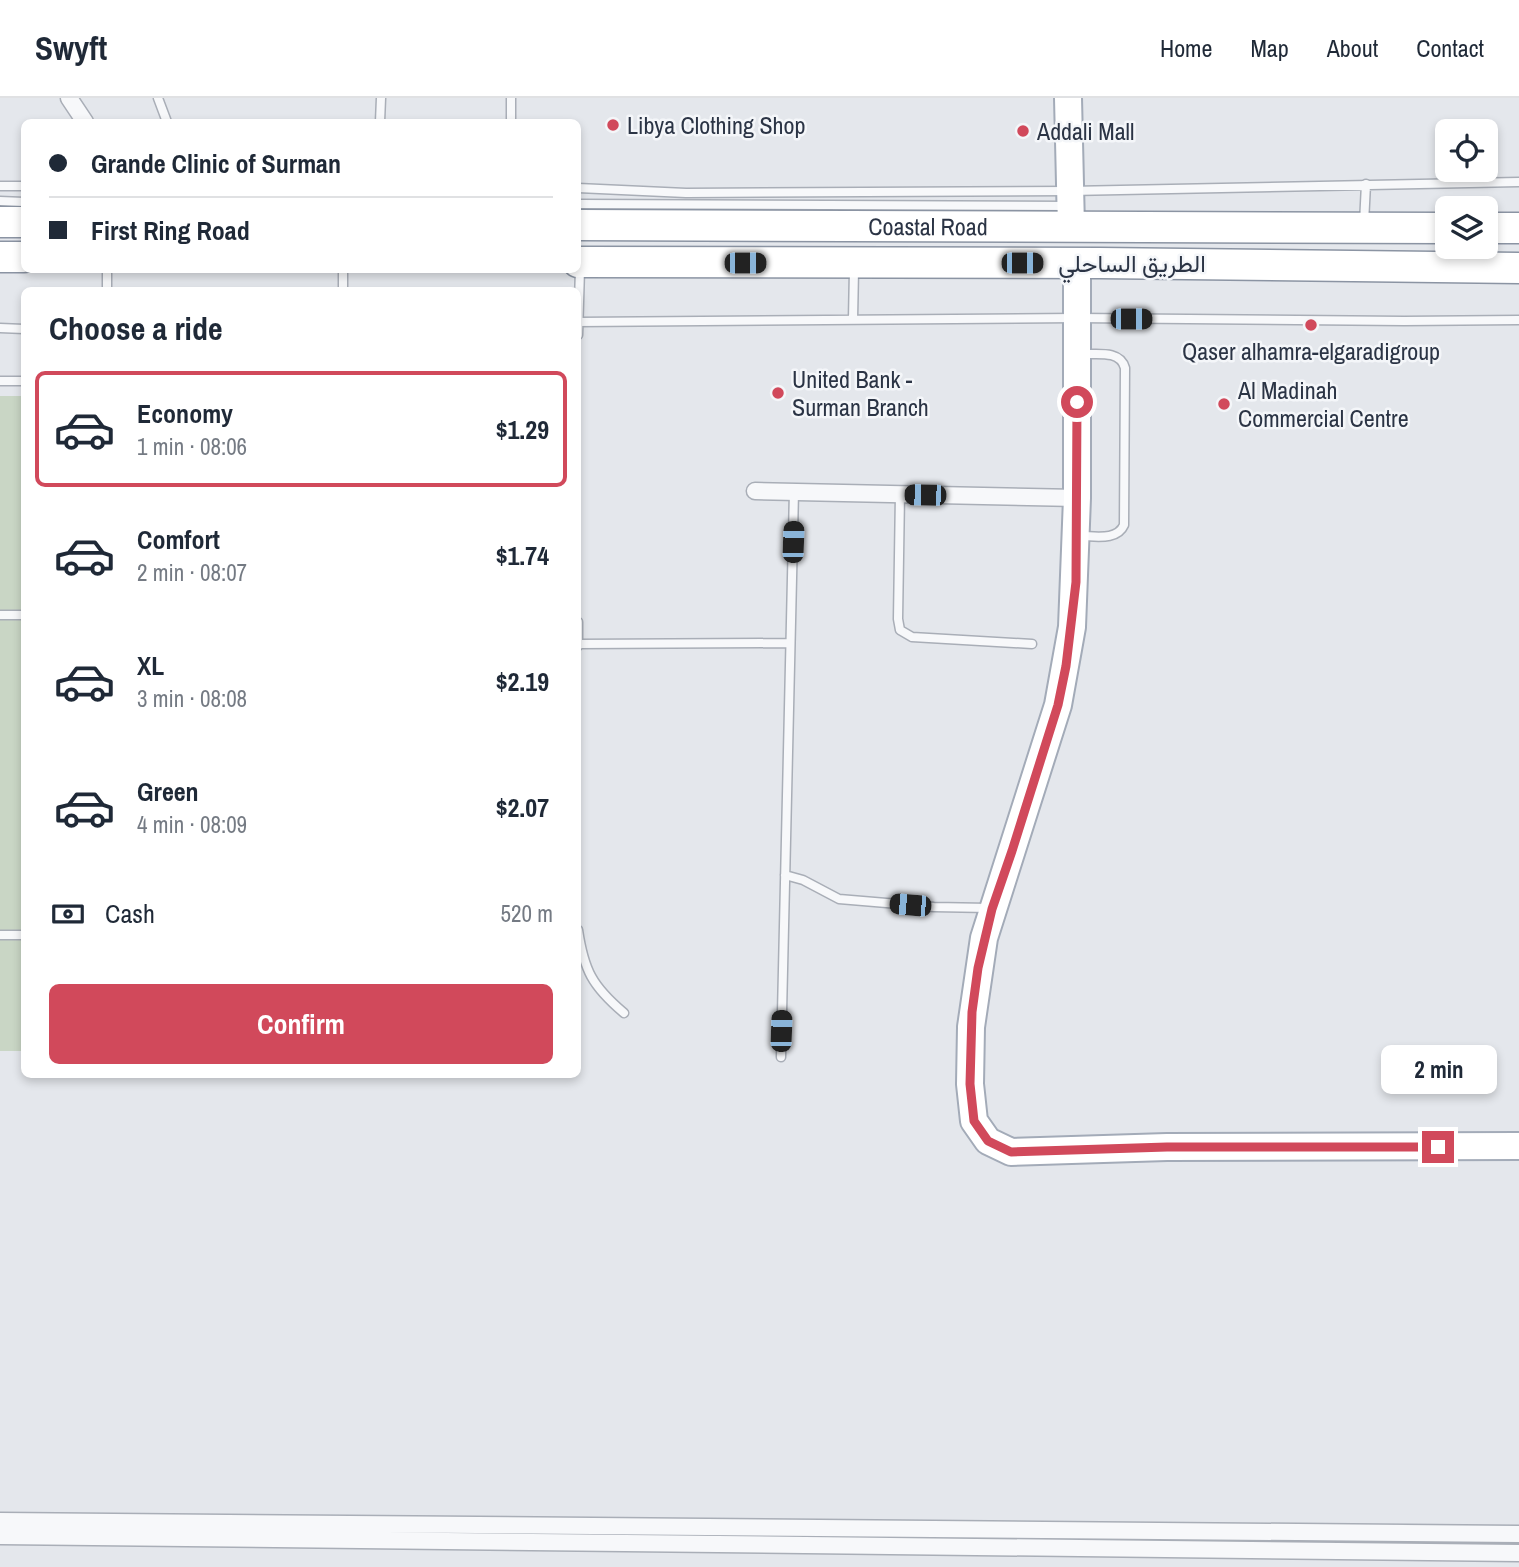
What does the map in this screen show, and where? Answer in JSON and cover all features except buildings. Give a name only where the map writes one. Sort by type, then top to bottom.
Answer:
[{"type":"highway","name":"Coastal Road","points":[[581,225],[685,215],[1071,208],[1363,228],[1435,228]]},
{"type":"highway","points":[[0,222],[21,222]]},
{"type":"highway","points":[[1498,228],[1519,228]]},
{"type":"highway","points":[[0,257],[21,257]]},
{"type":"highway","name":"الطريق الساحلي","points":[[581,262],[1077,263],[1519,268]]},
{"type":"main road","points":[[1068,98],[1071,208]]},
{"type":"main road","points":[[1077,263],[1077,536],[1072,627],[1058,705],[992,909],[978,968],[970,1084],[972,1113],[978,1128],[988,1141],[1011,1152],[1167,1147],[1519,1146]]},
{"type":"street","points":[[69,98],[83,119]]},
{"type":"street","points":[[755,491],[1077,498]]},
{"type":"street","points":[[0,1521],[1519,1534]]},
{"type":"street","points":[[0,1536],[1519,1553]]},
{"type":"lane","points":[[159,98],[166,119]]},
{"type":"lane","points":[[380,119],[381,98]]},
{"type":"lane","points":[[511,98],[511,119]]},
{"type":"lane","points":[[581,188],[1071,208],[1366,184],[1519,182]]},
{"type":"lane","points":[[1363,228],[1366,184]]},
{"type":"lane","points":[[0,186],[21,186]]},
{"type":"lane","points":[[581,204],[685,215],[686,192]]},
{"type":"lane","points":[[0,201],[21,202]]},
{"type":"lane","points":[[853,320],[855,263]]},
{"type":"lane","points":[[581,322],[1077,318],[1519,320]]},
{"type":"lane","points":[[0,328],[21,329]]},
{"type":"lane","points":[[1077,354],[1119,357],[1125,364],[1125,381],[1124,525],[1120,533],[1112,536],[1077,536]]},
{"type":"lane","points":[[0,381],[21,381]]},
{"type":"lane","points":[[781,1057],[794,491]]},
{"type":"lane","points":[[900,494],[900,629],[912,637],[1032,643]]},
{"type":"lane","points":[[0,615],[21,615]]},
{"type":"lane","points":[[581,645],[790,643]]},
{"type":"lane","points":[[785,875],[803,880],[839,899],[992,909]]},
{"type":"lane","points":[[0,935],[21,935]]},
{"type":"lane","points":[[581,949],[583,962],[590,975],[602,992],[624,1013]]},
{"type":"green space","points":[[0,396],[21,396],[21,1051],[0,1051]]},
{"type":"place","name":"Libya Clothing Shop","points":[[613,125]]},
{"type":"place","name":"Addali Mall","points":[[1023,131]]},
{"type":"place","name":"Qaser alhamra-elgaradigroup","points":[[1311,325]]},
{"type":"place","name":"United Bank - Surman Branch","points":[[778,393]]},
{"type":"place","name":"Al Madinah Commercial Centre","points":[[1224,404]]},
{"type":"route","points":[[1077,402],[1076,582],[1072,627],[1058,705],[992,909],[978,968],[970,1055],[974,1121],[988,1141],[1011,1152],[1167,1147],[1438,1147]]}]
